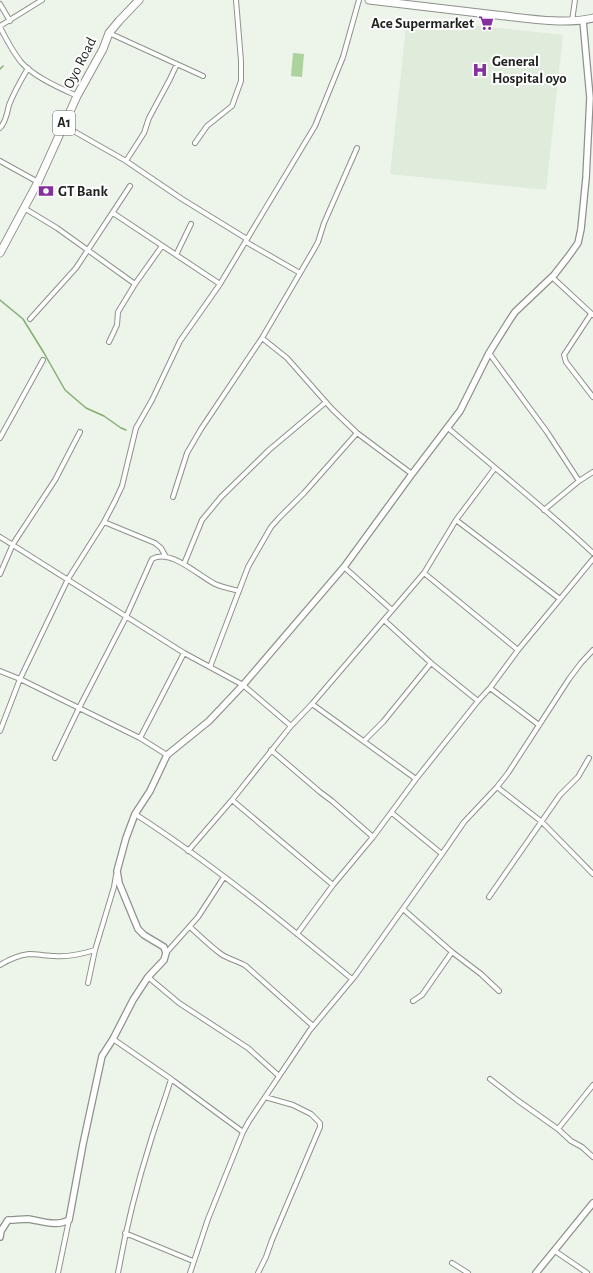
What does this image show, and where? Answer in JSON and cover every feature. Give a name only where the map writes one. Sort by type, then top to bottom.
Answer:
[{"type":"highway","name":"Oyo Road","points":[[0,253],[38,182],[63,125],[103,49],[109,33],[118,21],[139,0]]},
{"type":"highway","points":[[369,0],[412,3],[512,17],[572,21],[583,21],[593,18]]},
{"type":"street","points":[[42,0],[0,26],[21,62],[42,79],[77,96]]},
{"type":"street","points":[[195,144],[207,126],[232,106],[242,81],[242,61],[236,0]]},
{"type":"street","points":[[0,731],[20,679],[68,579],[104,522],[122,486],[136,428],[152,400],[180,340],[220,284],[315,126],[343,57],[358,0]]},
{"type":"street","points":[[572,21],[575,0]]},
{"type":"street","points":[[0,4],[10,21]]},
{"type":"street","points":[[88,983],[95,950],[135,814],[150,791],[167,755],[209,721],[243,685],[344,568],[460,411],[489,353],[515,312],[552,277],[578,243],[581,229],[586,178],[590,98],[583,21]]},
{"type":"street","points":[[109,33],[203,76]]},
{"type":"street","points":[[126,161],[144,133],[149,118],[177,64]]},
{"type":"street","points":[[0,128],[8,114],[9,106],[18,86],[28,68]]},
{"type":"street","points":[[63,125],[126,161],[182,199],[300,273]]},
{"type":"street","points":[[172,497],[188,453],[201,429],[262,338],[318,242],[324,223],[357,148]]},
{"type":"street","points":[[0,161],[38,182]]},
{"type":"street","points":[[30,319],[82,260],[130,186]]},
{"type":"street","points":[[24,208],[57,228],[135,284]]},
{"type":"street","points":[[113,213],[220,284]]},
{"type":"street","points":[[176,255],[191,224]]},
{"type":"street","points":[[109,342],[117,325],[118,312],[135,284],[162,246]]},
{"type":"street","points":[[552,277],[592,314],[564,355],[566,362],[582,385],[593,397]]},
{"type":"street","points":[[262,338],[287,358],[332,409],[357,433],[412,474]]},
{"type":"street","points":[[489,353],[548,432],[579,481]]},
{"type":"street","points":[[0,438],[43,360]]},
{"type":"street","points":[[184,564],[202,520],[221,497],[269,450],[326,402]]},
{"type":"street","points":[[448,428],[544,510],[563,524],[593,553]]},
{"type":"street","points":[[0,574],[13,544],[55,480],[80,432]]},
{"type":"street","points":[[210,667],[248,567],[271,527],[304,493],[357,433]]},
{"type":"street","points":[[188,851],[232,800],[291,726],[312,704],[424,573],[456,520],[495,468]]},
{"type":"street","points":[[544,510],[579,481],[593,472]]},
{"type":"street","points":[[456,520],[560,600]]},
{"type":"street","points":[[104,522],[155,543],[161,548],[166,557]]},
{"type":"street","points":[[0,537],[184,653],[243,685],[291,726]]},
{"type":"street","points":[[55,758],[126,617],[152,559],[157,557],[166,557],[184,564],[213,583],[239,591]]},
{"type":"street","points":[[297,934],[333,885],[392,813],[416,779],[490,688],[518,650],[593,559]]},
{"type":"street","points":[[344,568],[392,610]]},
{"type":"street","points":[[424,573],[518,650]]},
{"type":"street","points":[[384,620],[431,663],[478,701]]},
{"type":"street","points":[[190,1273],[208,1219],[243,1132],[265,1097],[313,1026],[352,979],[464,822],[497,787],[519,758],[539,725],[581,663],[593,650]]},
{"type":"street","points":[[140,738],[184,653]]},
{"type":"street","points":[[364,741],[383,722],[431,663]]},
{"type":"street","points":[[0,671],[20,679],[140,738],[167,755]]},
{"type":"street","points":[[490,688],[539,725]]},
{"type":"street","points":[[312,704],[416,779]]},
{"type":"street","points":[[271,750],[373,837]]},
{"type":"street","points":[[489,897],[560,795],[578,777],[590,758]]},
{"type":"street","points":[[497,787],[542,822],[593,874]]},
{"type":"street","points":[[232,800],[333,885]]},
{"type":"street","points":[[392,813],[442,854]]},
{"type":"street","points":[[135,814],[224,877],[352,979]]},
{"type":"street","points":[[117,871],[119,883],[138,928],[144,935],[164,947],[166,953]]},
{"type":"street","points":[[64,1273],[58,1272],[102,1056],[113,1039],[133,1000],[148,977],[164,960],[166,953],[198,917],[224,877]]},
{"type":"street","points":[[403,909],[452,952],[481,974],[499,991]]},
{"type":"street","points":[[190,927],[220,954],[246,966],[313,1026]]},
{"type":"street","points":[[0,965],[20,956],[29,954],[59,956],[81,954],[95,950]]},
{"type":"street","points":[[412,1001],[422,995],[452,952]]},
{"type":"street","points":[[148,977],[180,1003],[248,1048],[279,1076]]},
{"type":"street","points":[[113,1039],[171,1079],[243,1132]]},
{"type":"street","points":[[118,1273],[125,1233],[151,1138],[171,1079]]},
{"type":"street","points":[[490,1079],[593,1157]]},
{"type":"street","points":[[558,1129],[593,1085]]},
{"type":"street","points":[[258,1273],[320,1127],[320,1123],[311,1114],[293,1105],[265,1097]]},
{"type":"street","points":[[536,1273],[593,1203]]},
{"type":"street","points":[[0,1237],[1,1231],[8,1220],[27,1219],[57,1224],[69,1220]]},
{"type":"street","points":[[125,1233],[194,1261]]},
{"type":"street","points":[[555,1251],[587,1273]]},
{"type":"street","points":[[452,1263],[468,1273]]},
{"type":"shaded area","name":"General Hospital oyo","points":[[407,18],[563,35],[546,190],[390,174]]},
{"type":"green space","points":[[293,53],[304,54],[302,77],[291,76]]},
{"type":"waterway","points":[[0,69],[3,66]]},
{"type":"waterway","points":[[0,300],[23,319],[65,390],[86,408],[104,416],[126,430]]},
{"type":"place","name":"Ace Supermarket","points":[[486,23]]},
{"type":"place","name":"General Hospital oyo","points":[[480,70]]},
{"type":"place","name":"GT Bank","points":[[46,191]]}]
